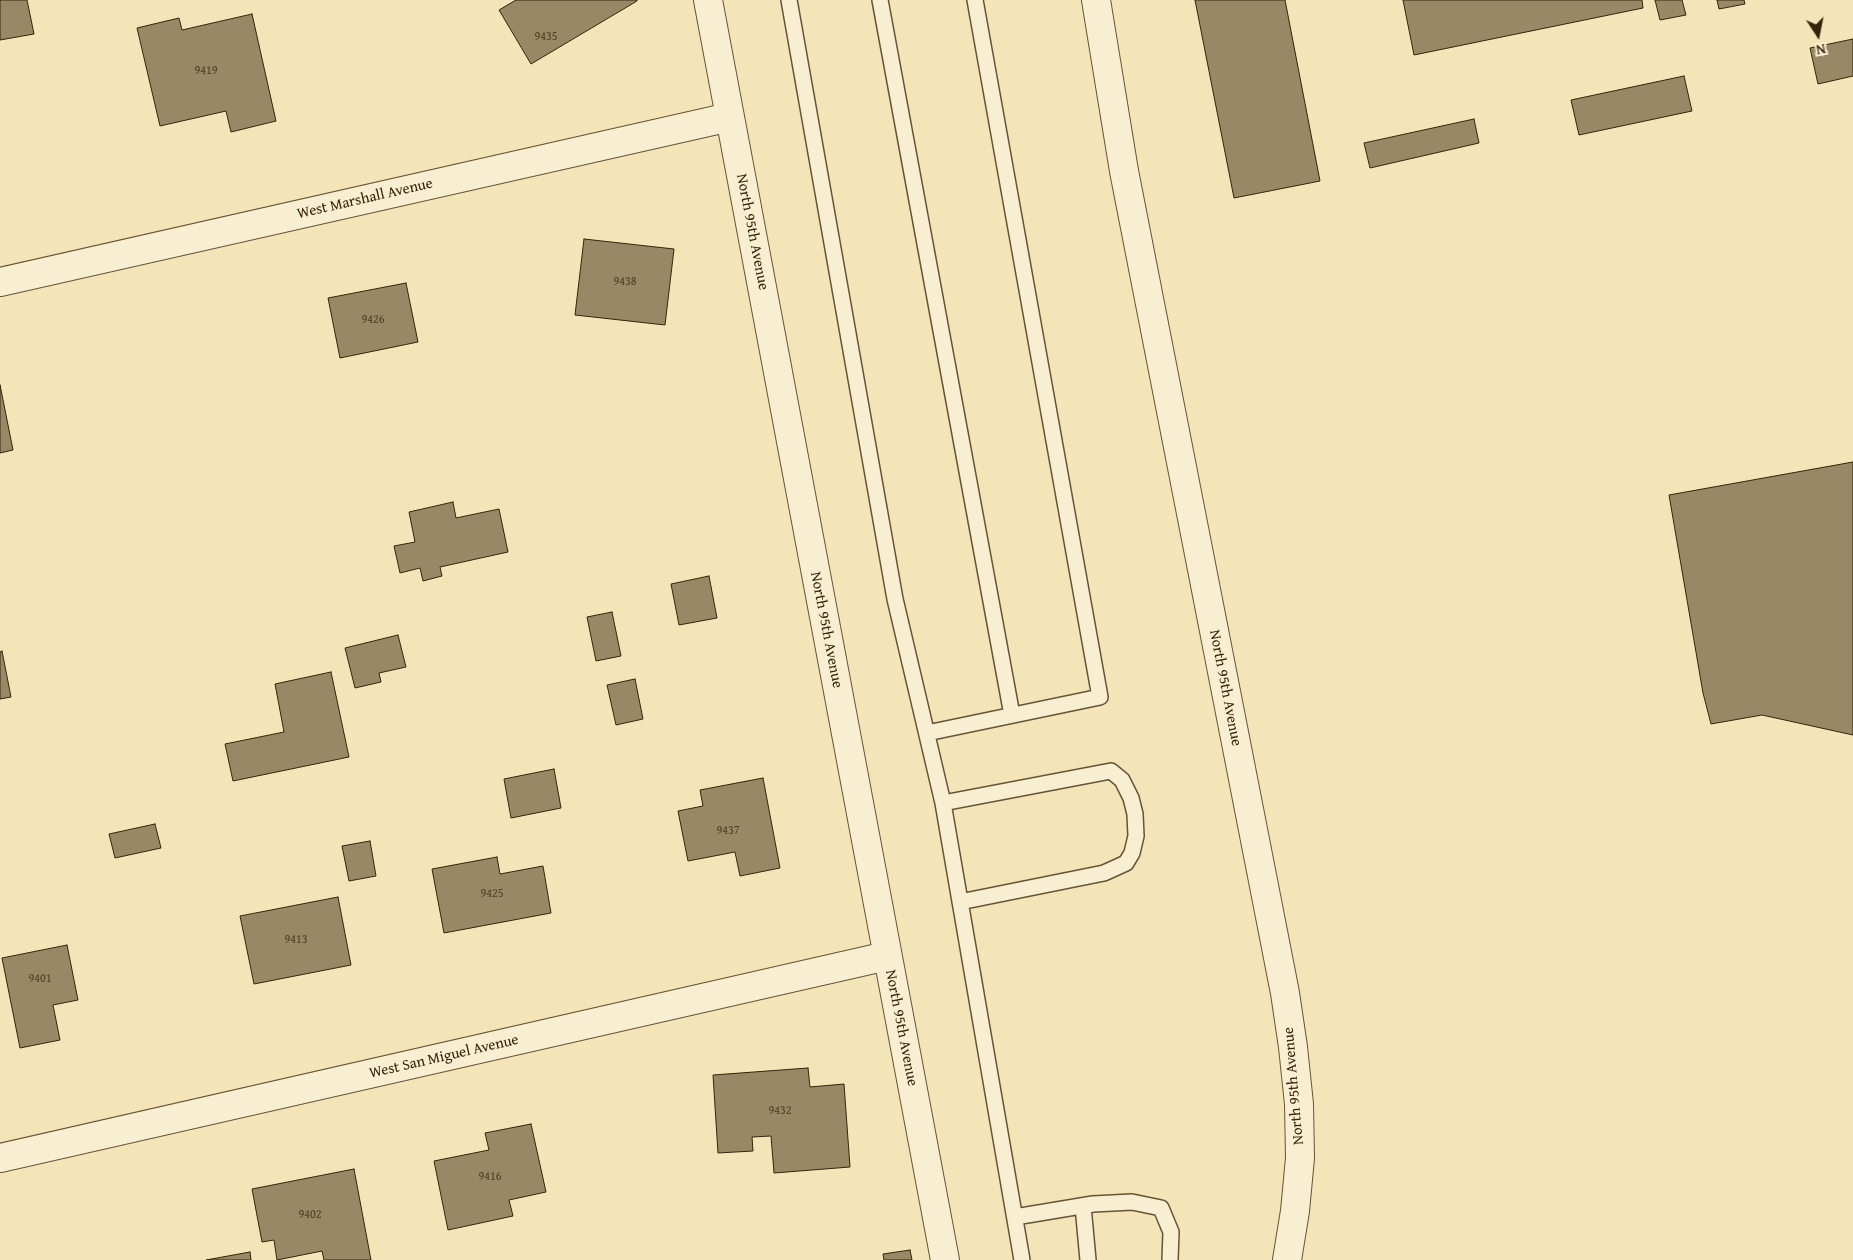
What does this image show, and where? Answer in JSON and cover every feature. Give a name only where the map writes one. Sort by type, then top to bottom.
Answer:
[{"type":"street","name":"North 95th Avenue","points":[[708,0],[945,1260]]},
{"type":"street","name":"North 95th Avenue","points":[[1096,0],[1124,171],[1283,983],[1292,1038],[1299,1104],[1300,1158],[1295,1211],[1287,1260]]},
{"type":"street","name":"West Marshall Avenue","points":[[0,282],[730,117]]},
{"type":"street","name":"West San Miguel Avenue","points":[[0,1158],[887,956]]},
{"type":"lane","points":[[788,0],[895,599],[943,803],[1022,1260]]},
{"type":"lane","points":[[880,0],[1012,715]]},
{"type":"lane","points":[[927,733],[1100,697],[975,0]]},
{"type":"lane","points":[[943,803],[1111,771],[1122,780],[1131,798],[1135,814],[1136,836],[1132,853],[1126,863],[1104,873],[960,902]]},
{"type":"lane","points":[[1015,1217],[1083,1206],[1132,1202],[1162,1208],[1171,1232],[1170,1260]]},
{"type":"lane","points":[[1083,1206],[1088,1260]]},
{"type":"building","points":[[0,0],[27,0],[34,34],[0,40]]},
{"type":"building","points":[[516,0],[637,1],[531,64],[499,10]]},
{"type":"building","points":[[1195,0],[1285,0],[1320,181],[1234,198]]},
{"type":"building","points":[[1403,0],[1642,0],[1643,8],[1414,55]]},
{"type":"building","points":[[1655,0],[1682,0],[1686,15],[1660,20]]},
{"type":"building","points":[[1717,0],[1744,0],[1745,4],[1719,9]]},
{"type":"building","points":[[252,14],[276,121],[231,132],[226,111],[160,126],[137,28],[179,18],[182,30]]},
{"type":"building","points":[[1853,39],[1853,76],[1818,84],[1810,48]]},
{"type":"building","points":[[1684,76],[1692,111],[1579,135],[1571,100]]},
{"type":"building","points":[[1474,119],[1479,143],[1370,168],[1364,143]]},
{"type":"building","points":[[584,239],[674,249],[665,325],[575,315]]},
{"type":"building","points":[[406,283],[418,342],[340,358],[328,298]]},
{"type":"building","points":[[0,385],[13,450],[0,453]]},
{"type":"building","points":[[1853,462],[1853,735],[1762,715],[1711,724],[1703,693],[1669,495]]},
{"type":"building","points":[[453,502],[456,518],[499,509],[508,552],[440,567],[442,576],[423,581],[420,568],[400,573],[394,546],[415,542],[409,512]]},
{"type":"building","points":[[709,576],[717,618],[679,625],[671,584]]},
{"type":"building","points":[[612,612],[621,656],[596,661],[587,617]]},
{"type":"building","points":[[398,635],[406,667],[379,673],[381,682],[355,688],[345,648]]},
{"type":"building","points":[[2,651],[11,697],[0,699],[0,652]]},
{"type":"building","points":[[331,672],[349,757],[233,781],[225,744],[284,732],[275,684]]},
{"type":"building","points":[[635,679],[643,719],[616,725],[607,685]]},
{"type":"building","points":[[554,769],[561,808],[511,818],[504,779]]},
{"type":"building","points":[[763,778],[780,868],[740,876],[735,852],[688,861],[678,811],[703,806],[700,790]]},
{"type":"building","points":[[155,824],[161,848],[115,858],[109,834]]},
{"type":"building","points":[[370,841],[376,876],[349,881],[342,846]]},
{"type":"building","points":[[497,857],[500,874],[543,866],[551,913],[444,933],[432,869]]},
{"type":"building","points":[[338,897],[351,965],[254,984],[240,916]]},
{"type":"building","points":[[67,945],[78,1000],[53,1005],[60,1040],[20,1048],[2,958]]},
{"type":"building","points":[[808,1068],[810,1087],[844,1084],[850,1167],[774,1173],[771,1136],[752,1137],[753,1151],[718,1153],[713,1075]]},
{"type":"building","points":[[531,1124],[546,1192],[509,1200],[513,1216],[448,1230],[434,1161],[489,1150],[485,1133]]},
{"type":"building","points":[[354,1169],[371,1260],[324,1260],[322,1251],[277,1260],[274,1240],[262,1242],[252,1189]]},
{"type":"building","points":[[910,1250],[912,1260],[884,1260],[883,1254]]},
{"type":"building","points":[[250,1252],[251,1260],[206,1260]]}]
